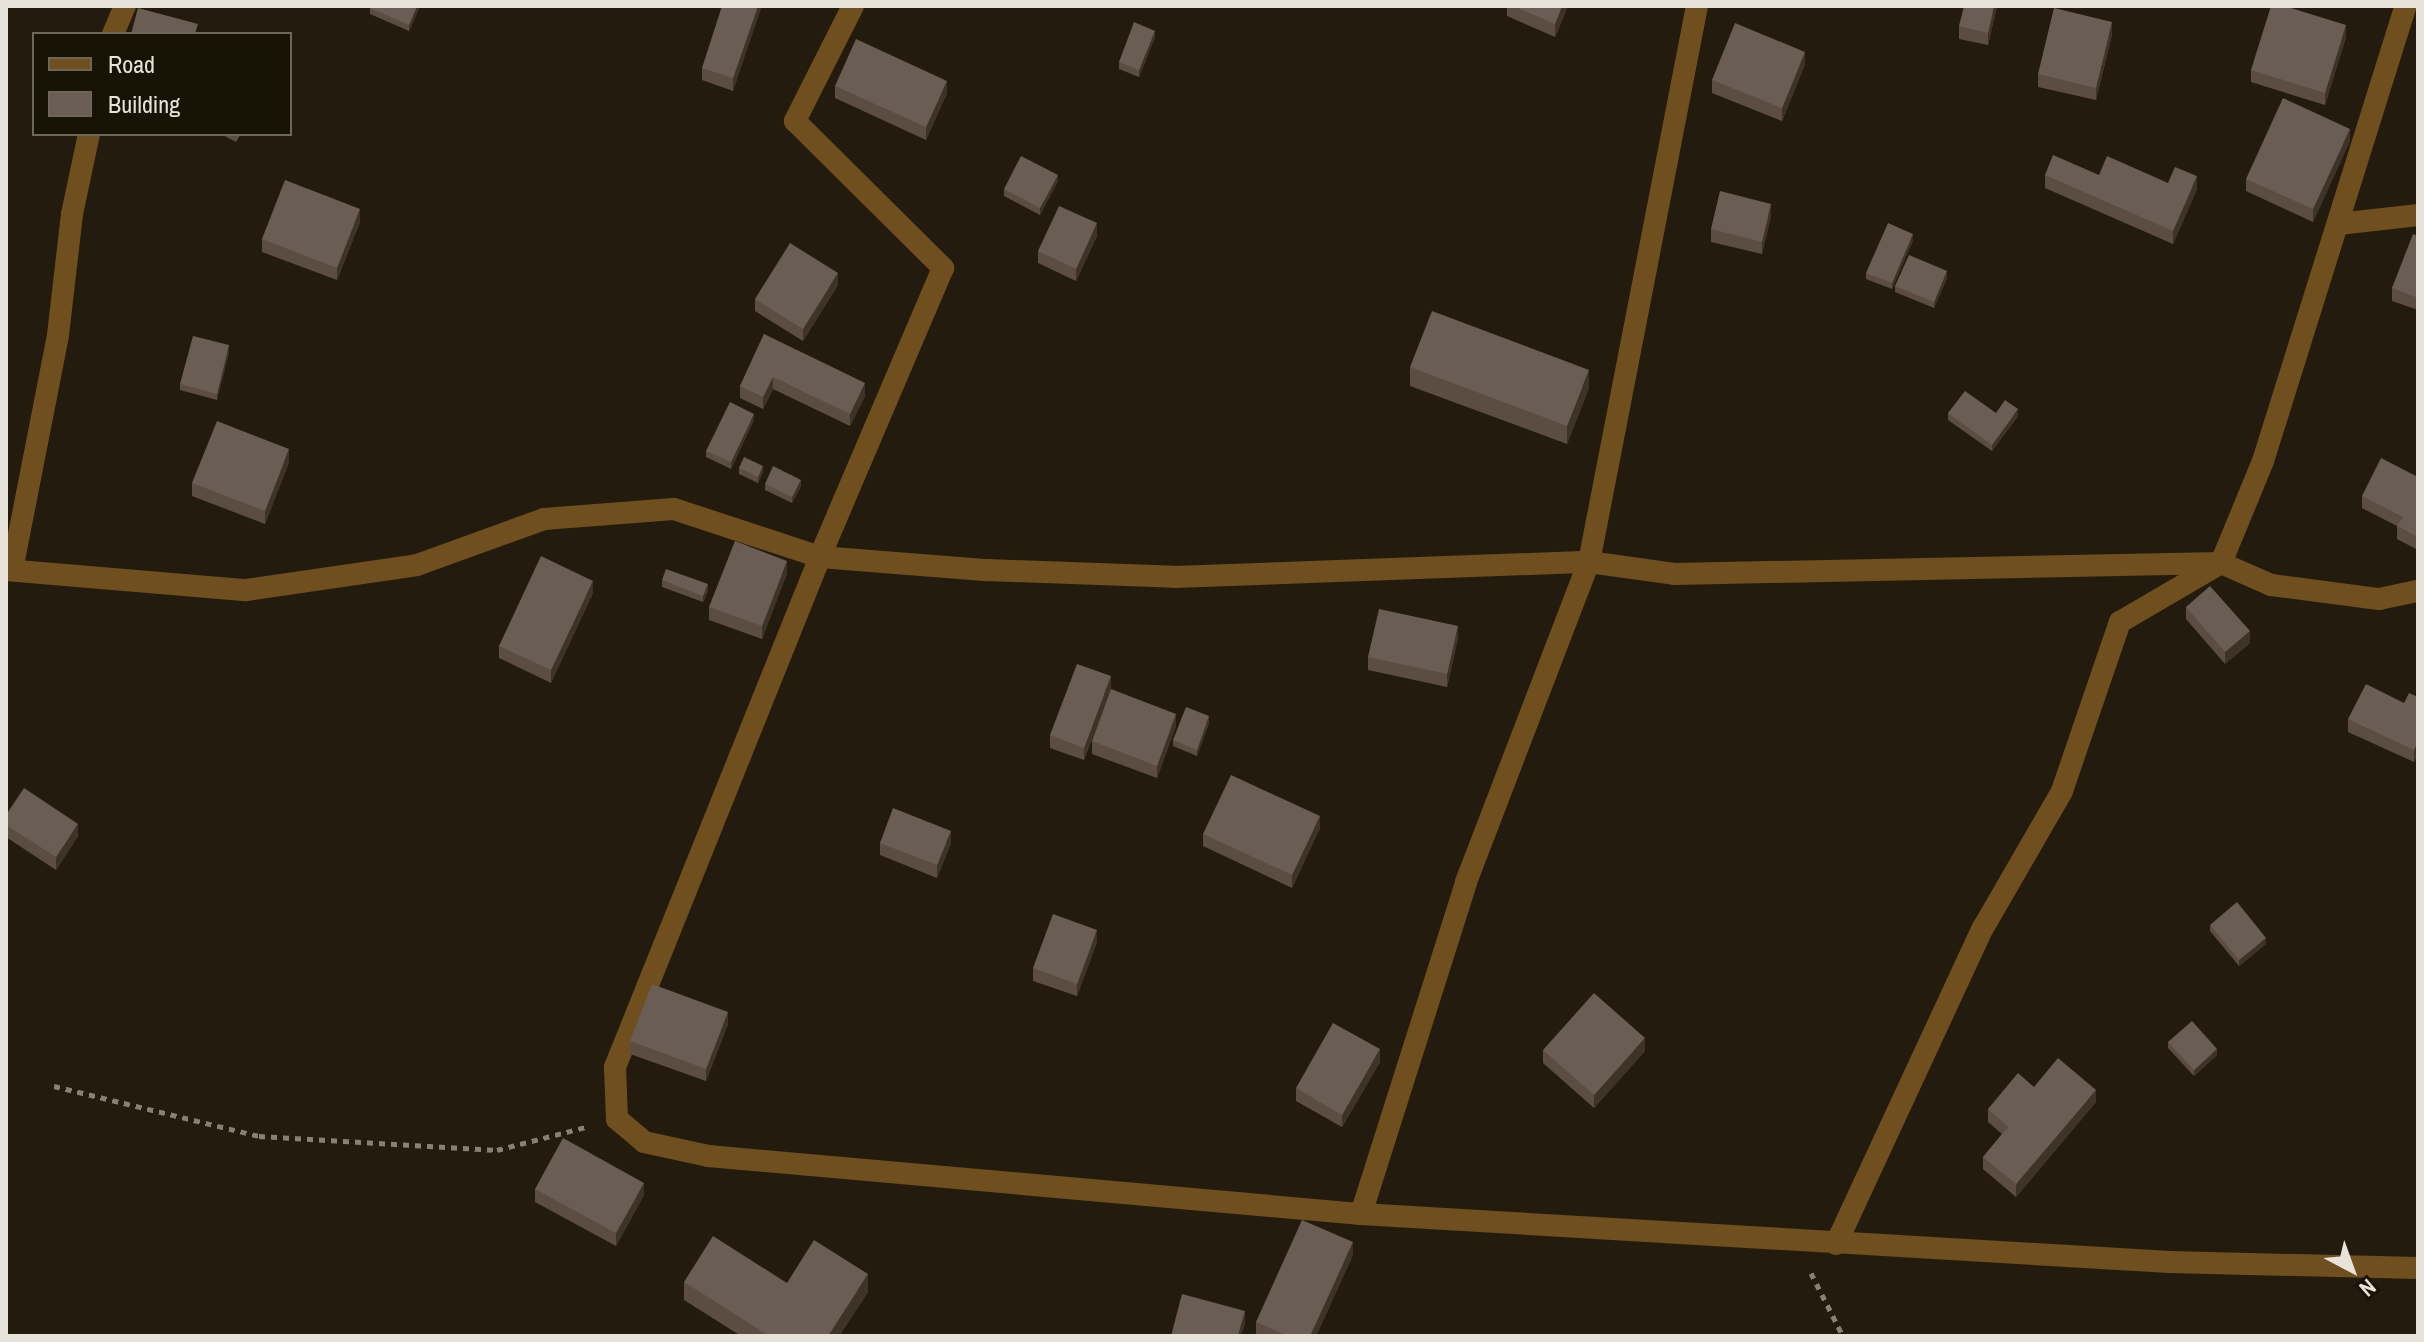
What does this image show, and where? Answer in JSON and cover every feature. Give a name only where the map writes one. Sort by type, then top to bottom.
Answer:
[{"type":"street","points":[[114,32],[125,6]]},
{"type":"street","points":[[853,6],[795,121],[943,268],[820,557],[615,1067],[617,1119],[644,1142],[708,1156],[1361,1214],[1795,1243],[2170,1262],[2418,1268]]},
{"type":"street","points":[[1361,1214],[1466,882],[1589,562],[1697,6]]},
{"type":"street","points":[[1836,1244],[1983,928],[2062,791],[2120,622],[2221,563],[2263,461],[2406,6]]},
{"type":"street","points":[[89,136],[72,214],[58,335],[9,570],[246,590],[417,565],[544,519],[674,509],[820,557],[1174,577],[1589,562],[1674,574],[2221,563],[2271,585],[2379,599],[2418,591]]},
{"type":"street","points":[[2338,224],[2418,215]]},
{"type":"path","points":[[54,1086],[259,1136],[497,1150],[617,1119]]},
{"type":"path","points":[[1795,1243],[1843,1336]]},
{"type":"building","points":[[370,6],[417,6],[409,25]]},
{"type":"building","points":[[722,6],[758,6],[733,78],[702,68]]},
{"type":"building","points":[[1513,6],[1562,6],[1555,24]]},
{"type":"building","points":[[1964,6],[1994,6],[1988,33],[1959,26]]},
{"type":"building","points":[[2271,6],[2284,6],[2346,25],[2325,93],[2251,70]]},
{"type":"building","points":[[138,8],[198,24],[196,32],[132,32]]},
{"type":"building","points":[[2054,8],[2112,22],[2096,88],[2038,74]]},
{"type":"building","points":[[1134,22],[1155,31],[1139,70],[1119,62]]},
{"type":"building","points":[[1735,23],[1805,52],[1782,108],[1712,80]]},
{"type":"building","points":[[856,39],[947,81],[926,127],[835,86]]},
{"type":"building","points":[[2283,98],[2350,129],[2313,209],[2246,179]]},
{"type":"building","points":[[2053,155],[2099,175],[2107,156],[2168,183],[2175,167],[2197,176],[2173,231],[2045,175]]},
{"type":"building","points":[[1021,156],[1058,175],[1040,208],[1004,189]]},
{"type":"building","points":[[285,180],[360,209],[337,268],[262,239]]},
{"type":"building","points":[[1720,191],[1771,204],[1762,242],[1711,229]]},
{"type":"building","points":[[1059,206],[1097,223],[1076,269],[1038,251]]},
{"type":"building","points":[[1888,223],[1913,234],[1892,283],[1866,273]]},
{"type":"building","points":[[2413,234],[2418,236],[2418,298],[2392,288]]},
{"type":"building","points":[[790,243],[838,273],[803,329],[755,299]]},
{"type":"building","points":[[1909,255],[1947,271],[1934,302],[1895,286]]},
{"type":"building","points":[[1432,311],[1589,370],[1567,426],[1410,367]]},
{"type":"building","points":[[764,334],[865,383],[850,414],[773,377],[763,397],[740,386]]},
{"type":"building","points":[[193,336],[229,345],[217,394],[180,384]]},
{"type":"building","points":[[1965,391],[1996,413],[2005,400],[2018,409],[1992,445],[1948,413]]},
{"type":"building","points":[[730,402],[754,414],[731,462],[706,451]]},
{"type":"building","points":[[217,421],[289,449],[265,511],[192,483]]},
{"type":"building","points":[[744,457],[763,466],[758,477],[739,468]]},
{"type":"building","points":[[2381,458],[2418,477],[2418,537],[2397,526],[2403,517],[2362,496]]},
{"type":"building","points":[[773,466],[801,480],[792,497],[765,484]]},
{"type":"building","points":[[735,541],[787,561],[762,626],[709,607]]},
{"type":"building","points":[[541,556],[593,581],[551,670],[499,646]]},
{"type":"building","points":[[666,569],[708,584],[703,596],[662,580]]},
{"type":"building","points":[[2210,586],[2250,631],[2225,652],[2186,607]]},
{"type":"building","points":[[1379,609],[1458,626],[1447,674],[1368,657]]},
{"type":"building","points":[[1077,664],[1111,676],[1084,748],[1050,735]]},
{"type":"building","points":[[2366,684],[2404,703],[2409,693],[2418,697],[2418,741],[2414,750],[2348,719]]},
{"type":"building","points":[[1111,689],[1176,714],[1157,766],[1092,741]]},
{"type":"building","points":[[1186,707],[1209,716],[1197,750],[1173,740]]},
{"type":"building","points":[[1231,775],[1320,816],[1292,875],[1203,834]]},
{"type":"building","points":[[24,788],[78,824],[56,857],[6,825],[6,815]]},
{"type":"building","points":[[893,808],[951,831],[937,865],[880,843]]},
{"type":"building","points":[[2237,902],[2266,938],[2239,960],[2210,925]]},
{"type":"building","points":[[1053,914],[1097,930],[1077,984],[1033,968]]},
{"type":"building","points":[[652,984],[728,1012],[706,1069],[630,1041]]},
{"type":"building","points":[[1594,993],[1645,1038],[1594,1095],[1543,1050]]},
{"type":"building","points":[[2192,1021],[2217,1049],[2194,1070],[2168,1042]]},
{"type":"building","points":[[1333,1023],[1380,1049],[1342,1115],[1296,1088]]},
{"type":"building","points":[[2058,1058],[2096,1090],[2016,1184],[1983,1157],[2008,1127],[1988,1109],[2018,1073],[2034,1087]]},
{"type":"building","points":[[563,1138],[644,1183],[616,1233],[535,1189]]},
{"type":"building","points":[[1302,1220],[1353,1242],[1310,1336],[1288,1336],[1256,1322]]},
{"type":"building","points":[[713,1236],[787,1283],[814,1240],[868,1274],[828,1336],[769,1336],[684,1282]]},
{"type":"building","points":[[1182,1294],[1245,1311],[1238,1336],[1171,1336]]}]
